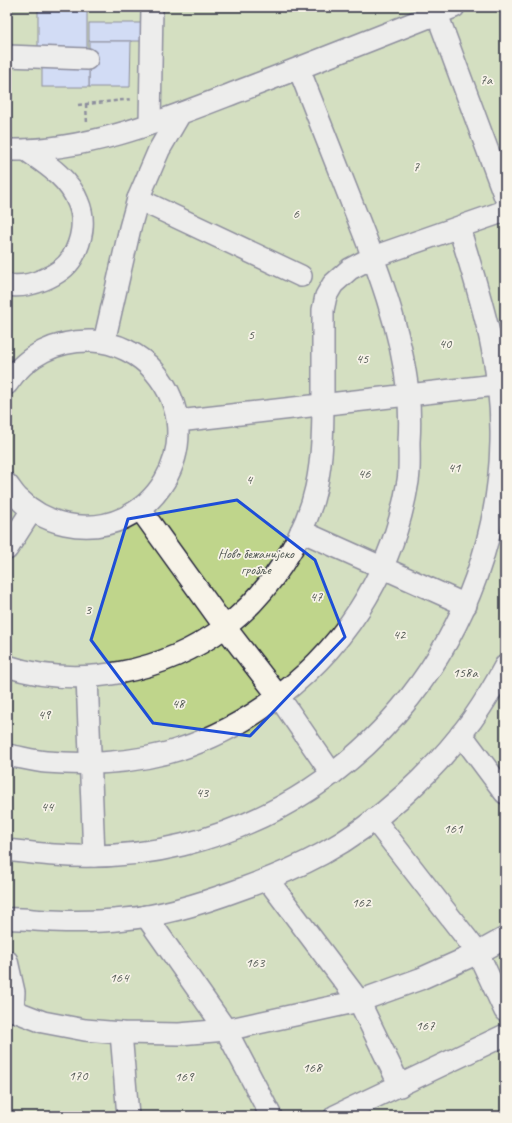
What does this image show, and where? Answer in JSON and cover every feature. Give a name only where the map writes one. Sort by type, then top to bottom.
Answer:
[{"type":"lane","points":[[150,123],[152,7]]},
{"type":"lane","points":[[17,150],[88,142],[180,114],[299,69],[445,10],[505,197]]},
{"type":"lane","points":[[7,56],[87,59]]},
{"type":"lane","points":[[7,755],[44,762],[90,763],[140,759],[190,746],[236,725],[279,697],[312,669],[341,637],[353,620],[383,567],[396,531],[408,480],[410,420],[408,394],[399,343],[385,291],[299,69]]},
{"type":"lane","points":[[104,342],[130,228],[138,200],[159,150],[180,114]]},
{"type":"lane","points":[[7,285],[16,287],[29,285],[45,279],[58,271],[71,259],[82,228],[82,216],[78,201],[67,182],[48,166],[17,150]]},
{"type":"lane","points":[[138,200],[301,276]]},
{"type":"lane","points":[[7,666],[17,670],[54,676],[87,677],[140,669],[185,652],[226,627],[261,593],[283,565],[301,531],[316,488],[322,447],[323,310],[326,296],[333,284],[343,274],[357,264],[373,257],[505,211]]},
{"type":"lane","points":[[7,850],[54,855],[94,856],[150,851],[182,845],[219,834],[262,816],[287,803],[332,774],[370,741],[407,700],[439,655],[466,605],[483,560],[494,515],[500,469],[502,384],[484,307],[458,228]]},
{"type":"lane","points":[[7,384],[13,375],[26,362],[42,351],[60,344],[79,341],[104,342],[129,351],[152,368],[168,391],[174,404],[178,421],[178,444],[172,469],[158,491],[140,509],[127,517],[114,522],[86,527],[58,523],[45,518],[32,510],[18,498],[7,484]]},
{"type":"lane","points":[[178,421],[502,384]]},
{"type":"lane","points":[[140,509],[279,697],[332,774]]},
{"type":"lane","points":[[7,549],[32,510]]},
{"type":"lane","points":[[301,531],[466,605]]},
{"type":"lane","points":[[7,919],[21,918],[51,921],[96,921],[146,916],[214,899],[268,880],[322,854],[374,819],[429,772],[461,734],[483,704],[504,669]]},
{"type":"lane","points":[[87,677],[94,856]]},
{"type":"lane","points":[[461,734],[505,793]]},
{"type":"lane","points":[[374,819],[478,953],[505,1011]]},
{"type":"lane","points":[[268,880],[359,1001],[400,1086]]},
{"type":"lane","points":[[146,916],[226,1030],[271,1116]]},
{"type":"lane","points":[[7,960],[14,992],[10,1010],[50,1023],[85,1030],[121,1033],[179,1034],[226,1030],[359,1001],[420,979],[478,953],[505,938]]},
{"type":"lane","points":[[121,1033],[128,1116]]},
{"type":"lane","points":[[335,1116],[505,1035]]},
{"type":"path","points":[[78,105],[139,98]]},
{"type":"highlighted area","points":[[237,500],[315,560],[345,637],[250,736],[153,723],[91,640],[128,519]]},
{"type":"green space","name":"Ново бежанијско гробље","points":[[7,7],[505,7],[505,1116],[7,1116]]},
{"type":"building","points":[[38,7],[87,7],[87,54],[38,54]]},
{"type":"building","points":[[89,23],[142,23],[142,41],[89,41]]},
{"type":"building","points":[[89,41],[131,41],[130,87],[89,87]]},
{"type":"building","points":[[42,65],[89,65],[89,87],[42,87]]},
{"type":"park label","name":"7a","points":[[486,79]]},
{"type":"park label","name":"7","points":[[416,166]]},
{"type":"park label","name":"6","points":[[296,213]]},
{"type":"park label","name":"5","points":[[251,334]]},
{"type":"park label","name":"40","points":[[445,343]]},
{"type":"park label","name":"45","points":[[362,358]]},
{"type":"park label","name":"41","points":[[454,467]]},
{"type":"park label","name":"46","points":[[364,473]]},
{"type":"park label","name":"4","points":[[249,479]]},
{"type":"park label","name":"47","points":[[316,596]]},
{"type":"park label","name":"3","points":[[88,609]]},
{"type":"park label","name":"42","points":[[399,634]]},
{"type":"park label","name":"158a","points":[[465,672]]},
{"type":"park label","name":"48","points":[[178,703]]},
{"type":"park label","name":"49","points":[[44,714]]},
{"type":"park label","name":"43","points":[[202,792]]},
{"type":"park label","name":"44","points":[[47,806]]},
{"type":"park label","name":"161","points":[[453,828]]},
{"type":"park label","name":"162","points":[[361,902]]},
{"type":"park label","name":"163","points":[[255,962]]},
{"type":"park label","name":"164","points":[[119,977]]},
{"type":"park label","name":"167","points":[[425,1025]]},
{"type":"park label","name":"168","points":[[312,1067]]},
{"type":"park label","name":"170","points":[[78,1075]]},
{"type":"park label","name":"169","points":[[184,1076]]}]
